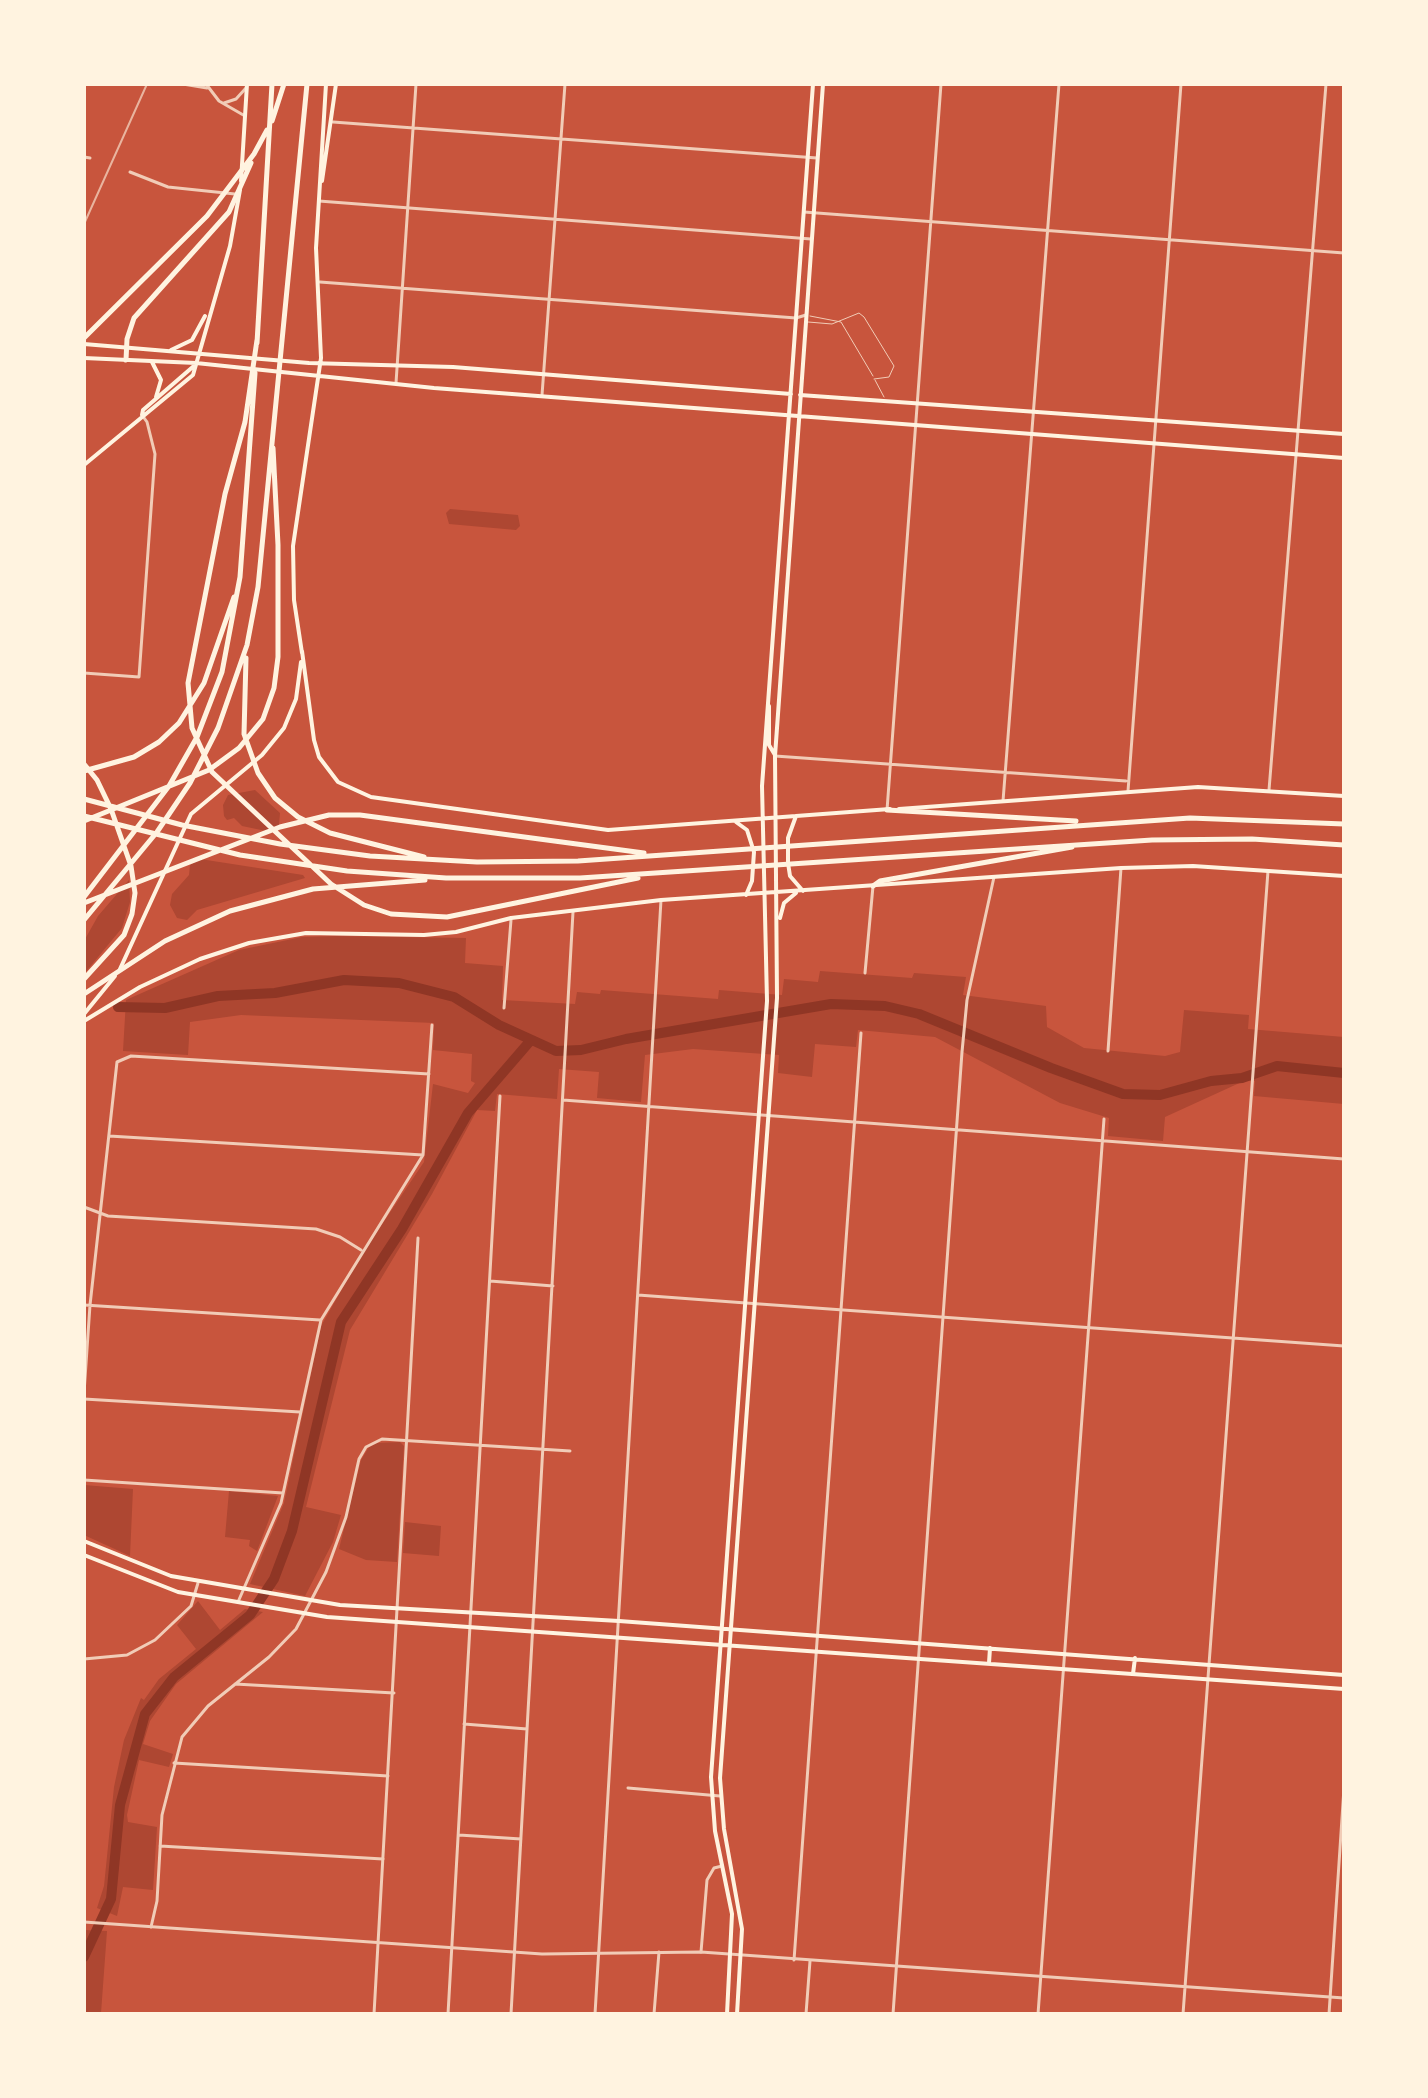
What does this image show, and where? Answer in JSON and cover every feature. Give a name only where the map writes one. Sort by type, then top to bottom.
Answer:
[{"type":"highway","points":[[84,900],[156,806],[197,737],[222,672],[240,577],[272,84]]},
{"type":"highway","points":[[126,360],[130,329],[141,307],[190,259],[229,212],[254,154],[274,118],[284,84]]},
{"type":"highway","points":[[307,84],[258,587],[247,645],[243,708],[247,745],[262,781],[288,810],[319,829],[381,848],[456,862]]},
{"type":"highway","points":[[84,338],[207,216],[254,154]]},
{"type":"highway","points":[[257,340],[245,422],[225,494],[188,683],[190,720],[202,755],[218,780],[345,895],[391,914],[447,917],[664,874]]},
{"type":"highway","points":[[84,818],[209,770],[245,743],[263,719],[272,696],[278,621],[272,427]]},
{"type":"highway","points":[[84,771],[134,757],[159,742],[179,723],[204,683],[240,577]]},
{"type":"highway","points":[[84,920],[148,844],[182,797],[218,728],[247,645]]},
{"type":"highway","points":[[84,764],[111,809],[129,858],[135,893],[132,914],[124,935],[84,979]]},
{"type":"highway","points":[[86,799],[212,832],[348,853],[456,862],[569,862],[1097,823],[1219,818],[1344,824]]},
{"type":"highway","points":[[887,810],[1097,823]]},
{"type":"highway","points":[[84,900],[310,818],[350,814],[604,849],[669,854]]},
{"type":"highway","points":[[84,818],[201,846],[347,871],[446,878],[566,879],[664,874],[1104,842],[1226,839],[1344,845]]},
{"type":"highway","points":[[873,886],[880,881],[1104,842]]},
{"type":"highway","points":[[84,994],[131,961],[197,925],[288,894],[446,878]]},
{"type":"main road","points":[[321,187],[326,84]]},
{"type":"main road","points":[[336,84],[333,122],[319,201],[316,248],[320,282],[320,362],[293,546],[294,600],[314,740],[319,757],[338,782],[360,794],[581,828],[762,819],[1198,787],[1344,796]]},
{"type":"main road","points":[[727,2014],[732,1914],[711,1795],[719,1644],[767,1001],[762,819],[813,84]]},
{"type":"main road","points":[[737,2014],[741,1913],[720,1796],[729,1631],[775,1032],[778,928],[775,756],[823,84]]},
{"type":"main road","points":[[84,465],[193,375],[210,306],[230,246],[240,194],[247,85]]},
{"type":"main road","points":[[169,351],[192,340],[210,306]]},
{"type":"main road","points":[[84,344],[309,363],[397,363],[544,373],[800,395],[1034,409],[1344,434]]},
{"type":"main road","points":[[84,358],[222,365],[318,373],[396,384],[1344,458]]},
{"type":"main road","points":[[152,362],[161,380],[155,399]]},
{"type":"main road","points":[[142,415],[155,399],[196,363]]},
{"type":"main road","points":[[782,518],[791,518]]},
{"type":"main road","points":[[774,620],[783,621]]},
{"type":"main road","points":[[84,1014],[126,960],[167,860],[191,814],[262,755],[284,728],[296,699],[302,651]]},
{"type":"main road","points":[[768,700],[769,745],[775,756]]},
{"type":"main road","points":[[796,816],[788,838],[788,863],[790,876],[801,892]]},
{"type":"main road","points":[[732,820],[747,830],[754,852],[752,881],[746,895]]},
{"type":"main road","points":[[84,1021],[165,975],[249,943],[335,931],[424,935],[456,932],[511,918],[661,900],[1121,868],[1193,866],[1344,876]]},
{"type":"main road","points":[[778,928],[782,908],[801,892]]},
{"type":"main road","points":[[733,1465],[742,1466]]},
{"type":"main road","points":[[84,1541],[135,1565],[198,1583],[312,1601],[1344,1675]]},
{"type":"main road","points":[[84,1555],[132,1576],[195,1595],[305,1613],[1344,1689]]},
{"type":"main road","points":[[132,1576],[135,1565]]},
{"type":"main road","points":[[989,1663],[990,1648]]},
{"type":"main road","points":[[1133,1674],[1135,1658]]},
{"type":"main road","points":[[1278,1684],[1280,1670]]},
{"type":"street","points":[[183,84],[207,86],[224,103],[245,116]]},
{"type":"street","points":[[396,384],[416,84]]},
{"type":"street","points":[[542,396],[565,84]]},
{"type":"street","points":[[887,810],[941,84]]},
{"type":"street","points":[[1003,801],[1059,84]]},
{"type":"street","points":[[1128,791],[1181,84]]},
{"type":"street","points":[[1269,790],[1326,84]]},
{"type":"street","points":[[224,103],[236,99],[247,85]]},
{"type":"street","points":[[333,122],[817,158]]},
{"type":"street","points":[[130,172],[168,187],[240,194]]},
{"type":"street","points":[[319,201],[811,239]]},
{"type":"street","points":[[804,212],[1344,253]]},
{"type":"street","points":[[320,282],[806,318]]},
{"type":"street","points":[[84,673],[139,677],[155,454],[147,422],[142,415]]},
{"type":"street","points":[[775,756],[1127,781]]},
{"type":"street","points":[[1108,1051],[1121,868]]},
{"type":"street","points":[[1183,2014],[1251,1062],[1268,871]]},
{"type":"street","points":[[893,2014],[962,1052],[973,969],[994,877]]},
{"type":"street","points":[[865,973],[873,886]]},
{"type":"street","points":[[595,2014],[661,900]]},
{"type":"street","points":[[511,2014],[573,911]]},
{"type":"street","points":[[504,1008],[511,918]]},
{"type":"street","points":[[238,1602],[271,1530],[283,1493],[321,1320],[423,1155],[432,1025]]},
{"type":"street","points":[[794,1960],[861,1033]]},
{"type":"street","points":[[84,1393],[90,1305],[103,1213],[117,1062],[129,1057],[429,1074]]},
{"type":"street","points":[[448,2014],[500,1096]]},
{"type":"street","points":[[563,1100],[1344,1159]]},
{"type":"street","points":[[1038,2014],[1104,1119]]},
{"type":"street","points":[[109,1136],[423,1155]]},
{"type":"street","points":[[84,1207],[103,1213],[316,1229],[340,1237],[362,1251]]},
{"type":"street","points":[[374,2014],[409,1440],[418,1238]]},
{"type":"street","points":[[490,1281],[553,1286]]},
{"type":"street","points":[[638,1295],[1344,1346]]},
{"type":"street","points":[[84,1305],[321,1320]]},
{"type":"street","points":[[84,1399],[300,1412]]},
{"type":"street","points":[[151,1927],[157,1901],[165,1800],[174,1763],[189,1726],[282,1645],[305,1613],[346,1517],[363,1450],[379,1440],[409,1440],[570,1451]]},
{"type":"street","points":[[84,1480],[283,1493]]},
{"type":"street","points":[[84,1659],[113,1658],[143,1648],[180,1619],[195,1595],[198,1583]]},
{"type":"street","points":[[235,1684],[394,1693]]},
{"type":"street","points":[[464,1724],[527,1729]]},
{"type":"street","points":[[174,1763],[388,1776]]},
{"type":"street","points":[[628,1788],[720,1796]]},
{"type":"street","points":[[1329,2014],[1344,1788]]},
{"type":"street","points":[[459,1835],[521,1839]]},
{"type":"street","points":[[160,1846],[383,1859]]},
{"type":"street","points":[[701,1952],[707,1880],[714,1868],[722,1866]]},
{"type":"street","points":[[84,1922],[513,1953],[701,1952],[1344,1998]]},
{"type":"street","points":[[654,2014],[659,1952]]},
{"type":"street","points":[[806,2014],[810,1961]]},
{"type":"street","points":[[124,2014],[177,2014]]},
{"type":"lane","points":[[806,318],[841,322],[850,314],[864,317],[894,366],[889,377],[874,379]]},
{"type":"lane","points":[[806,318],[841,322]]},
{"type":"lane","points":[[841,322],[885,400]]},
{"type":"shaded area","points":[[450,509],[518,515],[520,526],[516,530],[449,524],[446,513]]},
{"type":"shaded area","points":[[255,790],[280,813],[279,825],[266,831],[242,826],[234,818],[227,820],[224,816],[223,805],[228,795]]},
{"type":"shaded area","points":[[200,859],[303,875],[305,878],[197,910],[187,920],[177,918],[170,905],[172,894],[189,875],[190,865]]},
{"type":"shaded area","points":[[129,880],[130,902],[122,928],[84,974],[84,941],[98,916]]},
{"type":"shaded area","points":[[302,937],[466,938],[465,963],[503,966],[502,1000],[575,1004],[577,992],[600,994],[601,990],[718,999],[719,990],[782,995],[784,979],[818,982],[820,971],[912,978],[914,973],[966,977],[963,995],[1046,1006],[1047,1027],[1084,1048],[1165,1056],[1180,1052],[1184,1010],[1249,1015],[1248,1029],[1344,1037],[1344,1104],[1254,1096],[1255,1081],[1246,1080],[1165,1117],[1163,1141],[1108,1136],[1109,1118],[1060,1103],[935,1037],[858,1030],[856,1047],[815,1044],[812,1077],[778,1073],[779,1055],[693,1049],[645,1055],[641,1102],[597,1098],[599,1072],[559,1069],[557,1099],[497,1094],[495,1111],[477,1110],[432,1194],[350,1330],[306,1507],[341,1515],[333,1542],[305,1596],[250,1584],[284,1503],[321,1326],[362,1254],[424,1162],[433,1084],[468,1093],[475,1083],[471,1081],[472,1054],[433,1050],[434,1023],[241,1015],[190,1022],[188,1055],[123,1051],[126,1000],[239,950]]},
{"type":"shaded area","points":[[400,1442],[404,1446],[397,1562],[366,1560],[339,1549],[361,1460],[369,1447],[377,1443]]},
{"type":"shaded area","points":[[84,1485],[133,1489],[130,1556],[84,1535]]},
{"type":"shaded area","points":[[229,1491],[278,1496],[257,1551],[249,1546],[250,1540],[225,1537]]},
{"type":"shaded area","points":[[405,1522],[441,1526],[439,1556],[403,1553]]},
{"type":"shaded area","points":[[198,1601],[220,1630],[245,1609],[263,1612],[176,1684],[150,1721],[143,1744],[173,1754],[169,1767],[139,1760],[127,1815],[128,1822],[157,1827],[153,1890],[123,1887],[117,1916],[97,1908],[104,1886],[114,1787],[124,1740],[141,1698],[144,1700],[159,1679],[196,1649],[177,1625]]},
{"type":"shaded area","points":[[84,1930],[107,1931],[101,2013],[97,2014],[84,2014]]},
{"type":"waterway","points":[[118,1007],[165,1008],[218,996],[275,993],[344,980],[399,983],[454,997],[499,1025],[556,1051],[581,1050],[626,1039],[831,1004],[885,1006],[919,1014],[1123,1094],[1160,1095],[1211,1081],[1242,1078],[1277,1066],[1344,1073]]},
{"type":"waterway","points":[[84,1957],[111,1899],[120,1805],[145,1714],[174,1677],[250,1615],[274,1579],[292,1531],[341,1322],[402,1229],[468,1113],[531,1040]]},
{"type":"railway","points":[[84,224],[147,84]]}]
